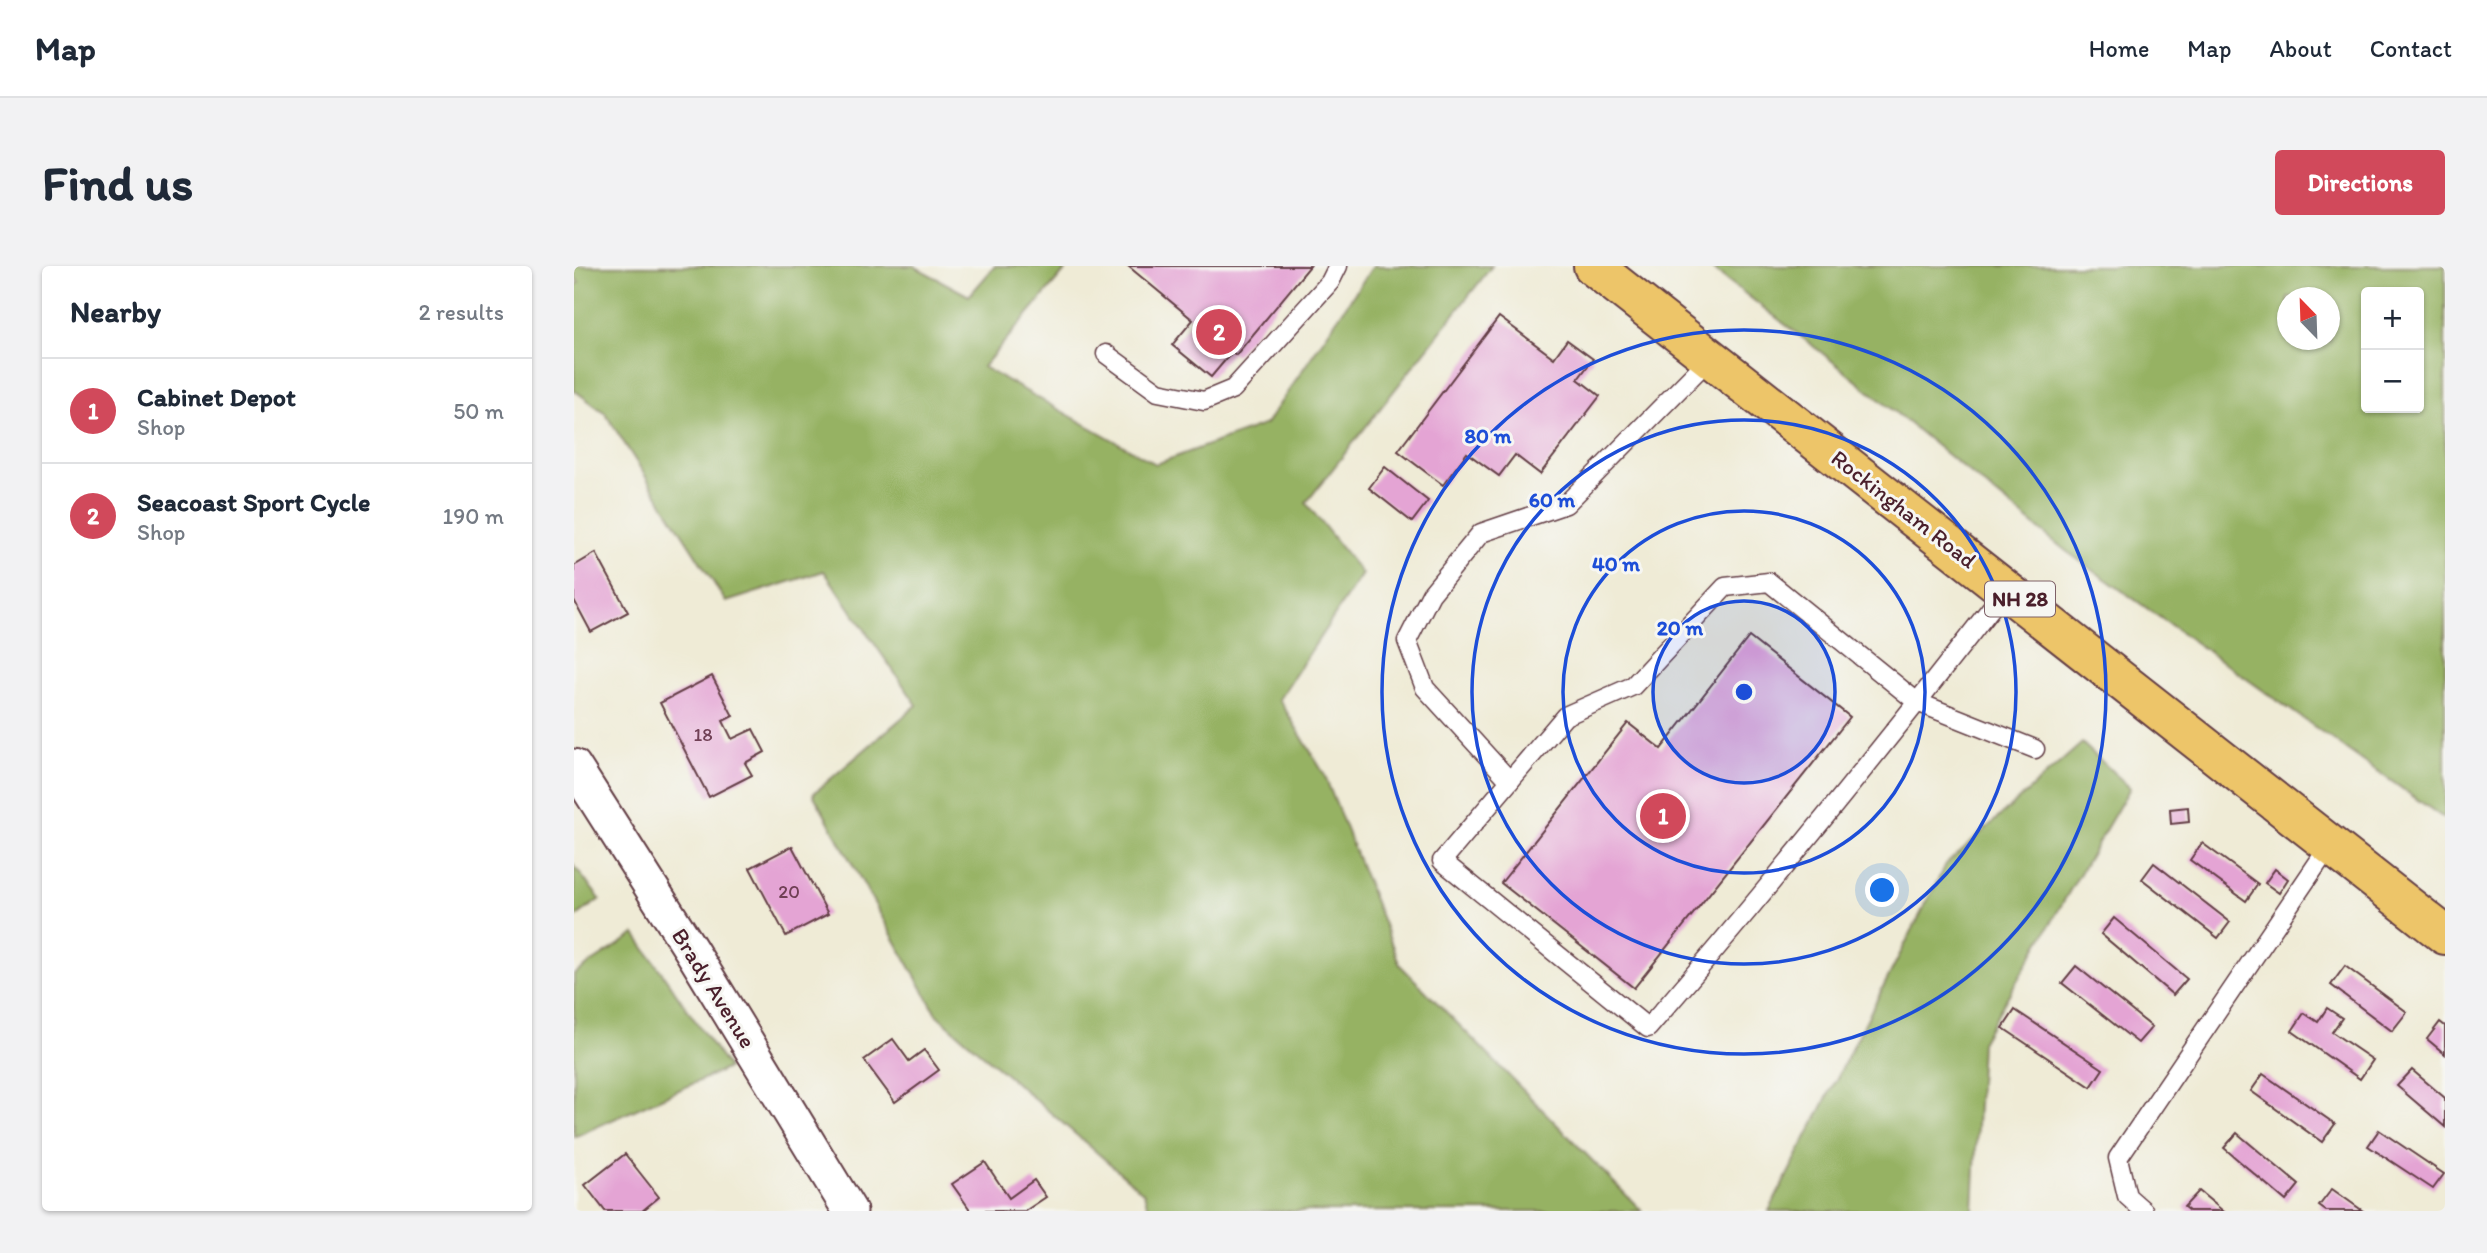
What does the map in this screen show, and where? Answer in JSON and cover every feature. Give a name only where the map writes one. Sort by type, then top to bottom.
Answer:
[{"type":"main road","name":"Rockingham Road","points":[[1593,266],[2445,934]]},
{"type":"street","name":"Brady Avenue","points":[[574,766],[691,950],[850,1211]]},
{"type":"lane","points":[[1107,354],[1158,392],[1204,401],[1233,389],[1330,282],[1338,266]]},
{"type":"lane","points":[[1510,781],[1424,688],[1407,640],[1432,594],[1481,533],[1566,504],[1710,358]]},
{"type":"lane","points":[[2006,589],[1917,702],[1782,873],[1648,1028],[1442,861],[1565,716],[1633,687],[1725,587],[1769,582],[1917,702],[2035,750]]},
{"type":"lane","points":[[2144,1211],[2127,1196],[2119,1158],[2330,845]]},
{"type":"green space","points":[[574,266],[914,266],[969,296],[995,266],[1069,266],[983,367],[1156,464],[1266,424],[1373,266],[1492,266],[1306,503],[1362,574],[1279,699],[1324,774],[1400,965],[1642,1211],[1149,1211],[1144,1193],[937,1015],[813,794],[917,705],[824,571],[726,602],[605,413],[574,390],[574,286],[579,283],[574,276]]},
{"type":"green space","points":[[1709,266],[2445,266],[2445,819],[2066,551],[1821,352]]},
{"type":"green space","points":[[2082,743],[2130,788],[1981,1042],[1973,1211],[1769,1211],[1946,864]]},
{"type":"green space","points":[[574,866],[600,899],[574,918]]},
{"type":"green space","points":[[635,934],[728,1068],[574,1137],[574,974]]},
{"type":"building","points":[[1128,266],[1310,266],[1236,355],[1232,352],[1211,377],[1172,345],[1193,320]]},
{"type":"building","points":[[1499,317],[1554,358],[1567,340],[1593,359],[1578,379],[1600,396],[1540,474],[1515,455],[1499,476],[1467,453],[1443,485],[1398,451]]},
{"type":"building","points":[[1385,467],[1428,501],[1412,522],[1369,488]]},
{"type":"building","points":[[596,553],[628,612],[591,632],[574,600],[574,566]]},
{"type":"building","points":[[1749,637],[1850,717],[1634,988],[1501,883],[1628,723],[1661,749]]},
{"type":"building","points":[[712,676],[733,716],[723,721],[732,739],[753,729],[765,752],[745,763],[752,775],[709,797],[660,703]]},
{"type":"building","points":[[2188,807],[2189,822],[2171,824],[2170,809]]},
{"type":"building","points":[[2202,843],[2258,884],[2246,901],[2190,860]]},
{"type":"building","points":[[792,846],[828,914],[786,936],[750,868]]},
{"type":"building","points":[[2154,863],[2230,922],[2218,938],[2142,879]]},
{"type":"building","points":[[2275,869],[2288,879],[2279,893],[2265,883]]},
{"type":"building","points":[[2114,918],[2187,979],[2173,995],[2101,934]]},
{"type":"building","points":[[2076,966],[2152,1027],[2138,1043],[2062,983]]},
{"type":"building","points":[[2345,966],[2407,1012],[2392,1031],[2331,985]]},
{"type":"building","points":[[2327,1008],[2342,1018],[2332,1032],[2373,1060],[2360,1079],[2292,1031],[2304,1013],[2318,1022]]},
{"type":"building","points":[[2015,1010],[2103,1069],[2091,1087],[2003,1028]]},
{"type":"building","points":[[2440,1022],[2445,1026],[2445,1054],[2427,1039]]},
{"type":"building","points":[[893,1039],[909,1061],[924,1050],[939,1070],[895,1102],[864,1060]]},
{"type":"building","points":[[2412,1070],[2445,1098],[2445,1127],[2397,1086]]},
{"type":"building","points":[[2263,1074],[2335,1124],[2322,1142],[2251,1091]]},
{"type":"building","points":[[2379,1130],[2444,1174],[2433,1189],[2368,1146]]},
{"type":"building","points":[[2237,1133],[2299,1185],[2286,1201],[2224,1148]]},
{"type":"building","points":[[625,1154],[659,1197],[642,1211],[605,1211],[585,1185]]},
{"type":"building","points":[[985,1162],[1009,1198],[1034,1180],[1046,1197],[1025,1211],[971,1211],[952,1184]]},
{"type":"building","points":[[2332,1189],[2363,1211],[2326,1211],[2319,1206]]},
{"type":"building","points":[[2199,1191],[2223,1211],[2189,1211],[2184,1207]]},
{"type":"place","name":"Seacoast Sport Cycle","points":[[1219,332]]},
{"type":"place","name":"Cabinet Depot","points":[[1663,816]]}]
